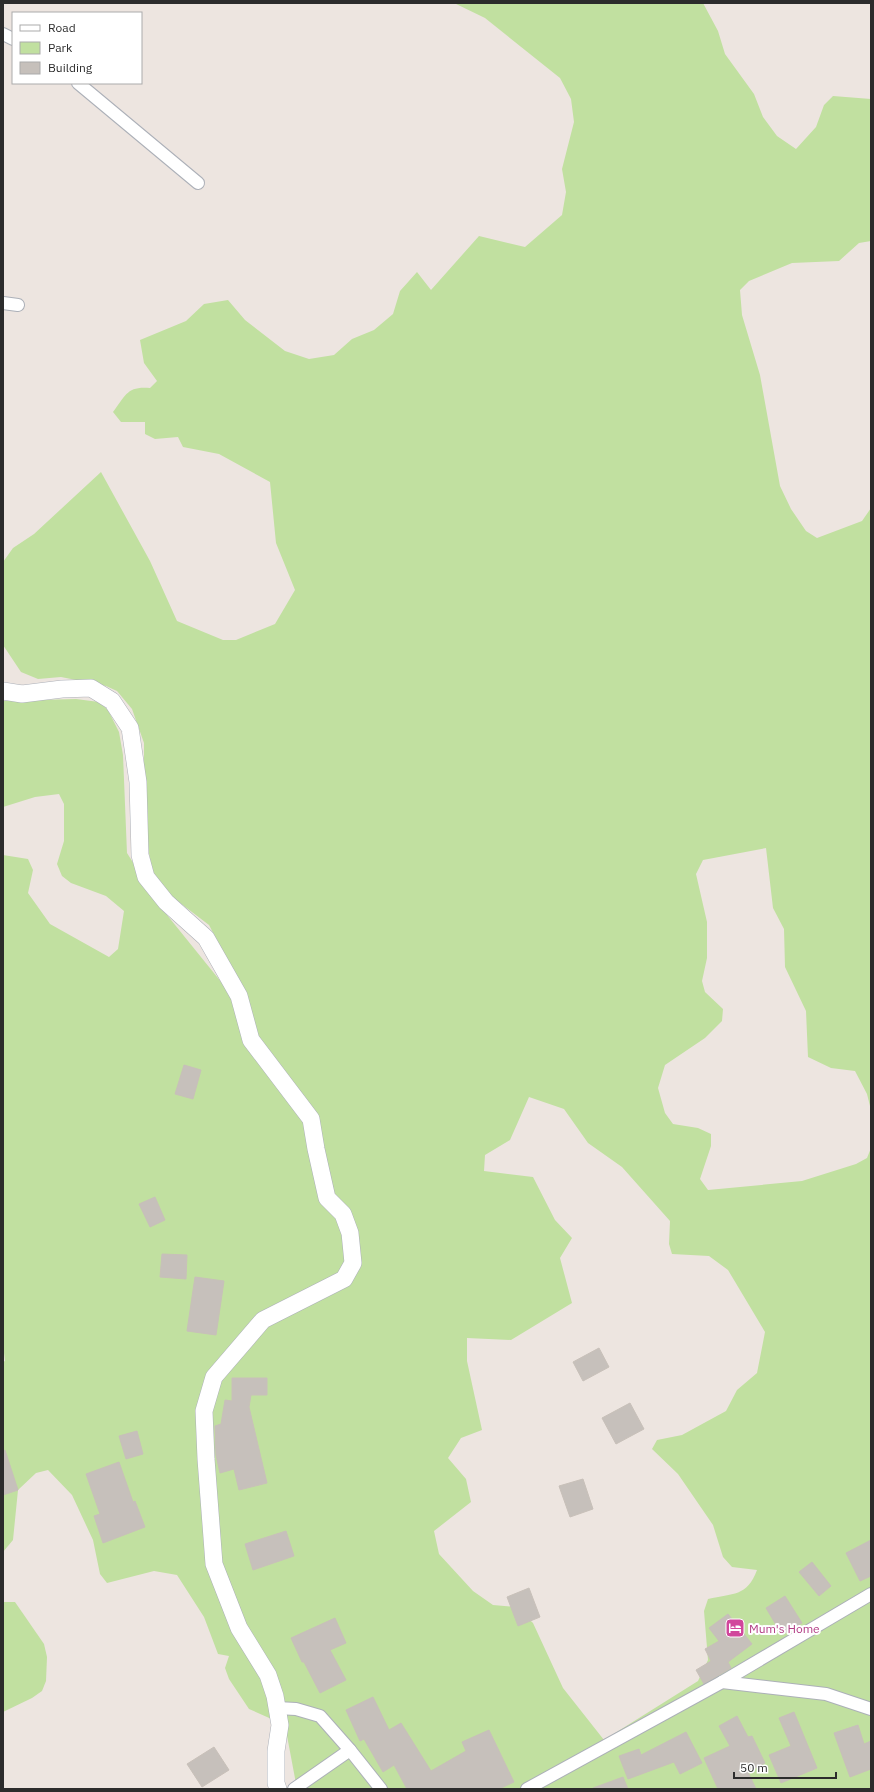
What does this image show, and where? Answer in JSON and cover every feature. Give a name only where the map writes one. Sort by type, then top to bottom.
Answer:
[{"type":"main road","points":[[3,691],[22,694],[62,689],[91,688],[112,701],[130,728],[138,782],[140,855],[146,877],[166,902],[206,938],[239,996],[251,1040],[311,1119],[327,1198],[343,1214],[350,1234],[353,1263],[344,1278],[263,1320],[214,1376],[204,1411],[214,1564],[239,1628],[268,1675],[275,1696],[280,1725],[276,1751],[276,1783],[278,1789]]},
{"type":"street","points":[[3,34],[12,38]]},
{"type":"street","points":[[79,84],[198,184]]},
{"type":"street","points":[[3,303],[18,305]]},
{"type":"street","points":[[527,1789],[722,1682],[871,1594]]},
{"type":"street","points":[[722,1682],[826,1694],[871,1708]]},
{"type":"street","points":[[277,1708],[296,1709],[320,1716],[350,1750],[381,1789]]},
{"type":"street","points":[[294,1789],[350,1750]]},
{"type":"green space","points":[[454,3],[703,3],[718,31],[725,54],[754,94],[763,117],[777,136],[796,149],[816,127],[824,105],[833,96],[871,99],[871,241],[859,243],[839,261],[792,263],[749,281],[740,290],[742,315],[760,375],[780,486],[791,509],[806,531],[817,538],[862,521],[871,508],[871,1110],[867,1094],[855,1071],[831,1068],[808,1057],[806,1011],[785,967],[784,929],[773,908],[766,848],[703,860],[696,874],[707,922],[707,958],[702,981],[705,992],[723,1009],[722,1021],[705,1038],[665,1065],[658,1088],[665,1113],[673,1124],[698,1128],[711,1134],[711,1146],[700,1179],[708,1190],[802,1181],[856,1164],[867,1158],[871,1148],[871,1789],[297,1789],[285,1725],[249,1709],[229,1679],[225,1668],[229,1656],[218,1654],[204,1617],[177,1575],[154,1571],[107,1583],[100,1574],[93,1540],[72,1495],[48,1470],[36,1473],[18,1490],[13,1540],[3,1552],[3,1362],[5,1361],[3,1345],[3,855],[28,859],[33,870],[28,893],[50,924],[109,957],[118,949],[124,911],[106,896],[71,883],[62,876],[57,864],[64,841],[64,804],[59,794],[35,797],[3,807],[3,701],[76,699],[99,702],[108,710],[119,732],[123,755],[127,853],[163,910],[226,988],[243,990],[209,925],[163,890],[152,870],[144,825],[144,743],[132,709],[117,691],[106,686],[61,677],[38,679],[21,672],[3,645],[3,562],[13,548],[34,534],[101,472],[150,561],[177,621],[223,640],[236,640],[275,624],[295,590],[276,543],[270,482],[219,454],[183,447],[178,437],[155,439],[145,434],[145,422],[121,422],[113,412],[124,396],[132,390],[150,388],[157,381],[144,363],[140,340],[186,321],[204,304],[228,300],[245,320],[285,351],[309,359],[334,355],[352,339],[374,330],[393,314],[400,291],[417,272],[431,290],[479,236],[525,247],[562,215],[566,192],[562,169],[574,122],[571,99],[560,78],[485,18]],"holes":[[[529,1097],[564,1109],[588,1143],[622,1167],[670,1221],[669,1244],[672,1254],[709,1256],[728,1270],[765,1332],[757,1373],[737,1390],[726,1411],[682,1435],[657,1440],[652,1449],[678,1474],[713,1525],[723,1557],[732,1567],[757,1570],[749,1585],[744,1589],[732,1594],[708,1599],[704,1611],[708,1660],[698,1681],[604,1740],[563,1688],[533,1623],[516,1607],[493,1605],[473,1591],[439,1554],[434,1531],[471,1502],[466,1479],[448,1458],[461,1438],[482,1430],[467,1361],[467,1338],[511,1340],[572,1303],[560,1258],[572,1238],[555,1220],[533,1177],[484,1171],[485,1155],[510,1140]]]},
{"type":"green space","points":[[3,1602],[15,1602],[44,1644],[47,1657],[46,1681],[42,1691],[32,1698],[3,1712]]},
{"type":"building","points":[[184,1065],[201,1070],[193,1099],[175,1094]]},
{"type":"building","points":[[155,1197],[165,1220],[150,1227],[139,1204]]},
{"type":"building","points":[[162,1254],[187,1255],[186,1279],[160,1277]]},
{"type":"building","points":[[195,1277],[224,1281],[216,1335],[187,1331]]},
{"type":"building","points":[[599,1348],[609,1367],[583,1381],[573,1362]]},
{"type":"building","points":[[232,1378],[267,1378],[267,1395],[251,1395],[249,1407],[267,1483],[239,1490],[234,1469],[220,1473],[216,1455],[215,1426],[221,1424],[225,1400],[232,1401]]},
{"type":"building","points":[[630,1403],[644,1429],[616,1444],[602,1418]]},
{"type":"building","points":[[137,1431],[143,1454],[126,1459],[119,1436]]},
{"type":"building","points":[[5,1450],[18,1490],[3,1495],[3,1451]]},
{"type":"building","points":[[119,1462],[133,1502],[135,1501],[145,1527],[103,1543],[94,1516],[100,1514],[86,1474]]},
{"type":"building","points":[[583,1479],[593,1509],[570,1517],[559,1486]]},
{"type":"building","points":[[286,1531],[294,1556],[253,1570],[245,1544]]},
{"type":"building","points":[[871,1540],[871,1576],[860,1581],[846,1553]]},
{"type":"building","points":[[812,1562],[831,1586],[819,1596],[799,1572]]},
{"type":"building","points":[[529,1588],[540,1617],[518,1626],[507,1597]]},
{"type":"building","points":[[785,1596],[802,1623],[782,1635],[766,1608]]},
{"type":"building","points":[[728,1614],[752,1644],[728,1662],[731,1668],[704,1684],[696,1670],[711,1661],[705,1649],[719,1641],[709,1628]]},
{"type":"building","points":[[335,1618],[346,1643],[330,1650],[346,1680],[320,1693],[304,1662],[302,1662],[291,1638]]},
{"type":"building","points":[[373,1697],[389,1730],[401,1723],[431,1771],[466,1751],[462,1742],[489,1730],[514,1782],[499,1789],[407,1789],[394,1765],[383,1772],[364,1739],[360,1741],[346,1710]]},
{"type":"building","points":[[794,1712],[817,1768],[781,1783],[769,1755],[791,1746],[779,1718]]},
{"type":"building","points":[[737,1716],[748,1737],[752,1736],[765,1763],[748,1772],[756,1789],[718,1789],[704,1758],[730,1746],[719,1726]]},
{"type":"building","points":[[858,1725],[864,1744],[871,1741],[871,1769],[850,1777],[834,1733]]},
{"type":"building","points":[[686,1732],[702,1763],[680,1774],[674,1762],[628,1779],[619,1756],[639,1749],[641,1755]]},
{"type":"building","points":[[214,1747],[229,1770],[202,1787],[187,1764]]},
{"type":"building","points":[[623,1777],[628,1789],[593,1788]]},
{"type":"place","name":"Mum's Home","points":[[735,1628]]}]
